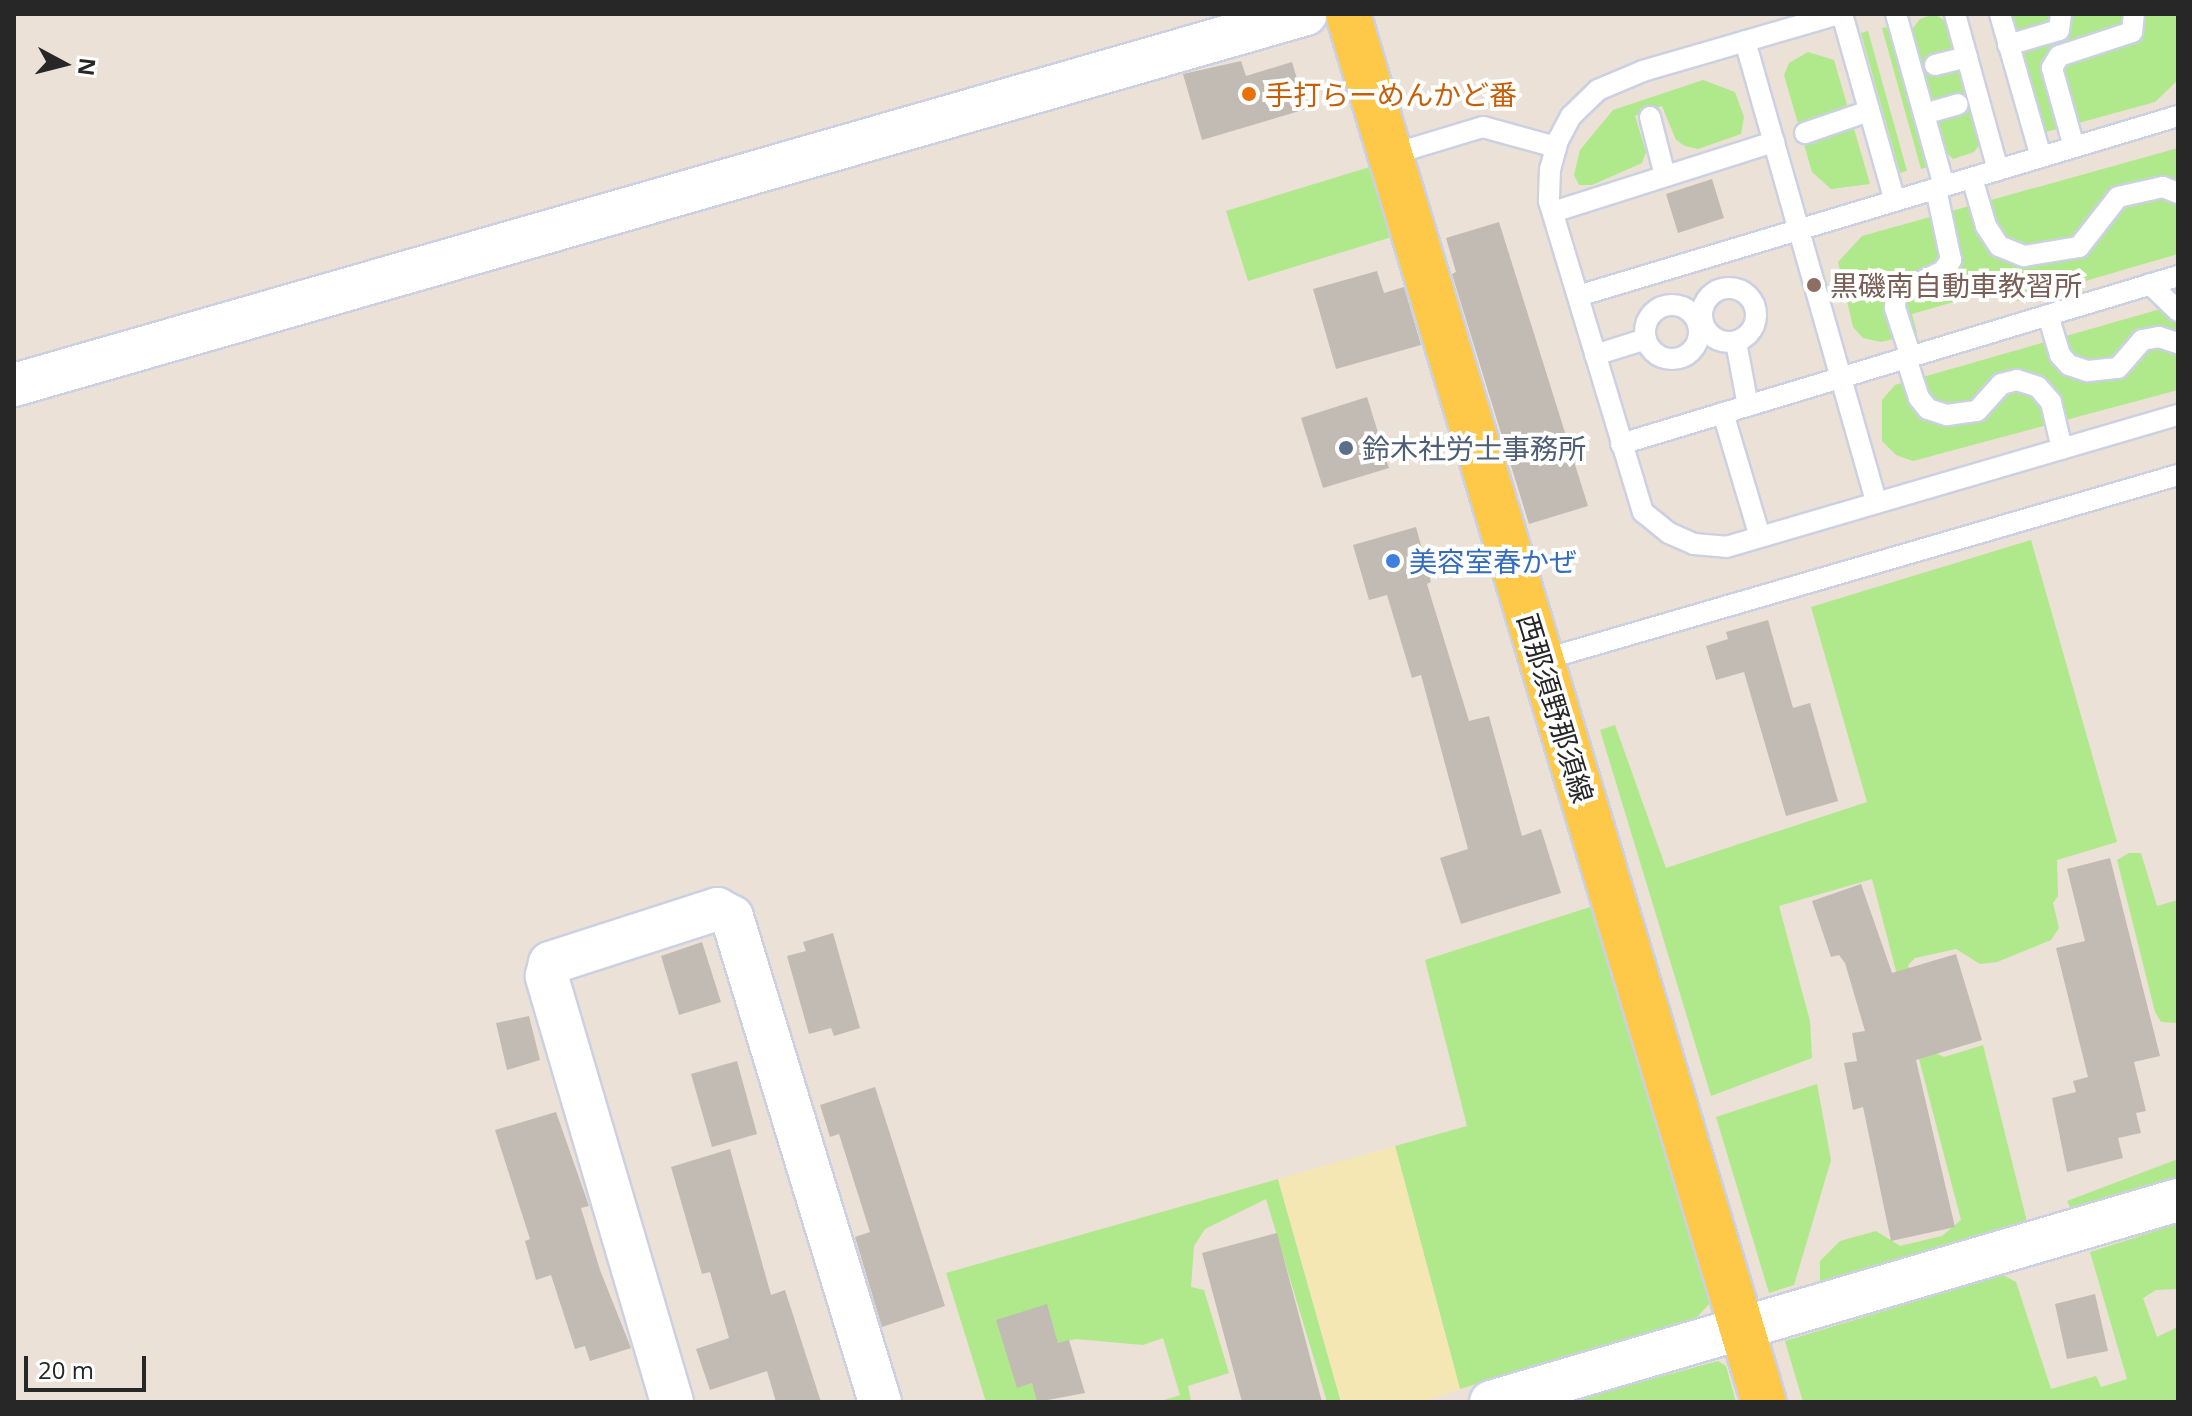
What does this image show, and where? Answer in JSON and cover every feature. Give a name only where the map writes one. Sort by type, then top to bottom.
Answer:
[{"type":"main road","name":"西那須野那須線","points":[[1348,14],[1764,1402]]},
{"type":"street","points":[[14,385],[1306,14]]},
{"type":"street","points":[[672,1402],[547,976],[550,963],[717,909],[732,917],[880,1402]]},
{"type":"street","points":[[1491,1402],[2178,1200]]},
{"type":"lane","points":[[1895,201],[1840,14],[1745,41],[1598,90],[1571,116],[1556,147],[1550,169],[1553,212],[1643,512],[1669,533],[1694,544],[1726,547],[2178,415]]},
{"type":"lane","points":[[1896,14],[1924,114],[1951,260],[1943,271],[1896,294],[1895,308],[1919,398],[1928,409],[1947,415],[1977,411],[2001,384],[2017,380],[2038,387],[2051,402],[2062,449]]},
{"type":"lane","points":[[1955,14],[1998,170]]},
{"type":"lane","points":[[2000,14],[2041,157]]},
{"type":"lane","points":[[2008,45],[2059,30],[2061,14]]},
{"type":"lane","points":[[2074,147],[2052,68],[2059,56],[2132,32],[2134,14]]},
{"type":"lane","points":[[1745,41],[1877,503]]},
{"type":"lane","points":[[1935,65],[1967,57]]},
{"type":"lane","points":[[1924,114],[1958,104]]},
{"type":"lane","points":[[1805,133],[1869,111]]},
{"type":"lane","points":[[1578,296],[2178,116]]},
{"type":"lane","points":[[1650,117],[1665,176]]},
{"type":"lane","points":[[1390,155],[1483,127],[1556,147]]},
{"type":"lane","points":[[1553,212],[1774,142]]},
{"type":"lane","points":[[1972,178],[1986,226],[1999,246],[2024,256],[2079,247],[2118,197],[2163,187],[2178,193]]},
{"type":"lane","points":[[1621,444],[2178,276]]},
{"type":"lane","points":[[2150,284],[2178,311]]},
{"type":"lane","points":[[1646,339],[1651,314],[1665,305],[1683,306],[1700,322],[1719,341],[1736,342],[1755,324],[1756,308],[1744,292],[1717,290],[1704,303],[1700,322],[1697,342],[1679,359],[1662,358],[1646,339]]},
{"type":"lane","points":[[2048,315],[2060,355],[2069,365],[2088,371],[2118,368],[2142,340],[2159,337],[2178,343]]},
{"type":"lane","points":[[1595,355],[1646,339]]},
{"type":"lane","points":[[1736,342],[1748,406]]},
{"type":"lane","points":[[1723,413],[1760,537]]},
{"type":"lane","points":[[1542,660],[2178,475]]},
{"type":"green space","points":[[1934,14],[1947,22],[1981,143],[1974,152],[1953,159],[1946,152],[1912,29],[1920,19]]},
{"type":"green space","points":[[2010,14],[2178,14],[2178,80],[2155,102],[2042,133]]},
{"type":"green space","points":[[1889,27],[1928,167],[1921,169],[1882,28]]},
{"type":"green space","points":[[1868,31],[1907,171],[1900,173],[1861,33]]},
{"type":"green space","points":[[1808,52],[1834,60],[1870,184],[1831,189],[1812,172],[1784,75],[1789,63]]},
{"type":"green space","points":[[1703,80],[1735,92],[1744,117],[1741,134],[1698,149],[1685,146],[1676,140],[1662,106],[1635,116],[1646,152],[1642,163],[1592,185],[1579,185],[1574,175],[1580,150],[1613,110]]},
{"type":"green space","points":[[2178,148],[2178,254],[2017,301],[2012,285],[1912,314],[1917,333],[1881,342],[1863,338],[1853,327],[1838,262],[1862,236]]},
{"type":"green space","points":[[1373,166],[1395,236],[1248,281],[1226,211]]},
{"type":"green space","points":[[2178,304],[2178,390],[1913,461],[1896,455],[1882,441],[1882,400],[1895,385]]},
{"type":"green space","points":[[2031,540],[2117,842],[2057,860],[2058,896],[2053,903],[2059,928],[2051,940],[1997,962],[1980,964],[1956,949],[1915,958],[1908,965],[1932,1051],[1944,1057],[1983,1045],[2027,1222],[1820,1282],[1820,1261],[1840,1241],[1876,1231],[1900,1246],[1942,1236],[1961,1220],[1872,879],[1779,906],[1810,1021],[1812,1058],[1711,1096],[1600,730],[1615,725],[1666,868],[1867,802],[1811,607]]},
{"type":"green space","points":[[2129,853],[2141,853],[2157,906],[2178,900],[2178,1023],[2161,1022],[2155,1012],[2117,860]]},
{"type":"green space","points":[[1590,907],[1710,1303],[1697,1317],[1460,1389],[1395,1146],[1467,1126],[1425,960]]},
{"type":"green space","points":[[1817,1084],[1831,1160],[1794,1285],[1769,1293],[1716,1117]]},
{"type":"green space","points":[[2178,1159],[2178,1180],[2072,1211],[2067,1201]]},
{"type":"green space","points":[[1278,1179],[1341,1402],[1327,1402],[1266,1199],[1205,1229],[1194,1246],[1191,1287],[1204,1290],[1229,1373],[1188,1386],[1191,1402],[1158,1402],[1180,1395],[1163,1338],[1143,1345],[1076,1339],[1058,1343],[1047,1305],[1001,1319],[1017,1387],[1032,1383],[1037,1402],[986,1402],[946,1273]]},
{"type":"green space","points":[[2178,1224],[2178,1289],[2156,1290],[2143,1298],[2157,1337],[2178,1327],[2177,1402],[1803,1402],[1785,1341],[2003,1275],[2016,1282],[2051,1389],[2096,1376],[2101,1387],[2127,1379],[2090,1252]]},
{"type":"green space","points":[[1718,1361],[1726,1366],[1736,1402],[1568,1402]]},
{"type":"sand","points":[[1395,1146],[1460,1389],[1422,1402],[1341,1402],[1278,1179]]},
{"type":"building","points":[[1241,61],[1246,76],[1292,62],[1306,109],[1202,140],[1183,74]]},
{"type":"building","points":[[1712,179],[1724,218],[1678,233],[1666,194]]},
{"type":"building","points":[[1499,222],[1588,506],[1529,524],[1452,274],[1456,272],[1446,238]]},
{"type":"building","points":[[1377,271],[1384,293],[1404,287],[1421,345],[1336,369],[1313,289]]},
{"type":"building","points":[[1367,397],[1389,468],[1323,488],[1301,418]]},
{"type":"building","points":[[1416,527],[1431,582],[1427,584],[1469,721],[1489,716],[1522,836],[1541,829],[1561,893],[1461,924],[1440,858],[1468,849],[1421,675],[1412,678],[1387,595],[1369,600],[1353,545]]},
{"type":"building","points":[[1768,620],[1793,708],[1810,703],[1838,801],[1786,816],[1744,672],[1716,680],[1706,646],[1728,639],[1726,632]]},
{"type":"building","points":[[2110,858],[2160,1056],[2134,1062],[2146,1111],[2136,1113],[2141,1133],[2118,1138],[2123,1158],[2067,1172],[2052,1098],[2076,1092],[2073,1081],[2088,1077],[2056,948],[2085,941],[2067,869]]},
{"type":"building","points":[[1861,884],[1892,973],[1956,954],[1982,1040],[1916,1060],[1955,1227],[1891,1241],[1863,1107],[1853,1110],[1844,1063],[1857,1061],[1852,1033],[1865,1031],[1845,963],[1839,955],[1831,957],[1812,901]]},
{"type":"building","points":[[833,933],[860,1028],[834,1036],[831,1028],[809,1034],[787,956],[806,951],[803,942]]},
{"type":"building","points":[[702,942],[721,1002],[679,1015],[661,956]]},
{"type":"building","points":[[529,1016],[540,1060],[507,1070],[496,1023]]},
{"type":"building","points":[[737,1061],[757,1134],[712,1147],[691,1074]]},
{"type":"building","points":[[875,1087],[945,1306],[882,1327],[855,1237],[870,1232],[839,1134],[830,1137],[820,1105]]},
{"type":"building","points":[[556,1112],[589,1206],[581,1208],[600,1270],[631,1348],[590,1361],[585,1346],[575,1349],[551,1275],[536,1280],[525,1241],[530,1239],[495,1130]]},
{"type":"building","points":[[730,1149],[771,1295],[785,1290],[821,1402],[776,1402],[767,1371],[710,1390],[696,1349],[729,1338],[710,1272],[702,1274],[671,1167]]},
{"type":"building","points":[[1277,1233],[1322,1402],[1242,1402],[1202,1253]]},
{"type":"building","points":[[2095,1294],[2108,1351],[2067,1359],[2055,1304]]},
{"type":"building","points":[[1047,1304],[1058,1343],[1069,1340],[1085,1393],[1037,1402],[1032,1383],[1017,1388],[996,1320]]},
{"type":"place","name":"手打らーめんかど番","points":[[1249,94]]},
{"type":"place","name":"黒磯南自動車教習所","points":[[1814,285]]},
{"type":"place","name":"鈴木社労士事務所","points":[[1346,448]]},
{"type":"place","name":"美容室春かぜ","points":[[1393,561]]}]
